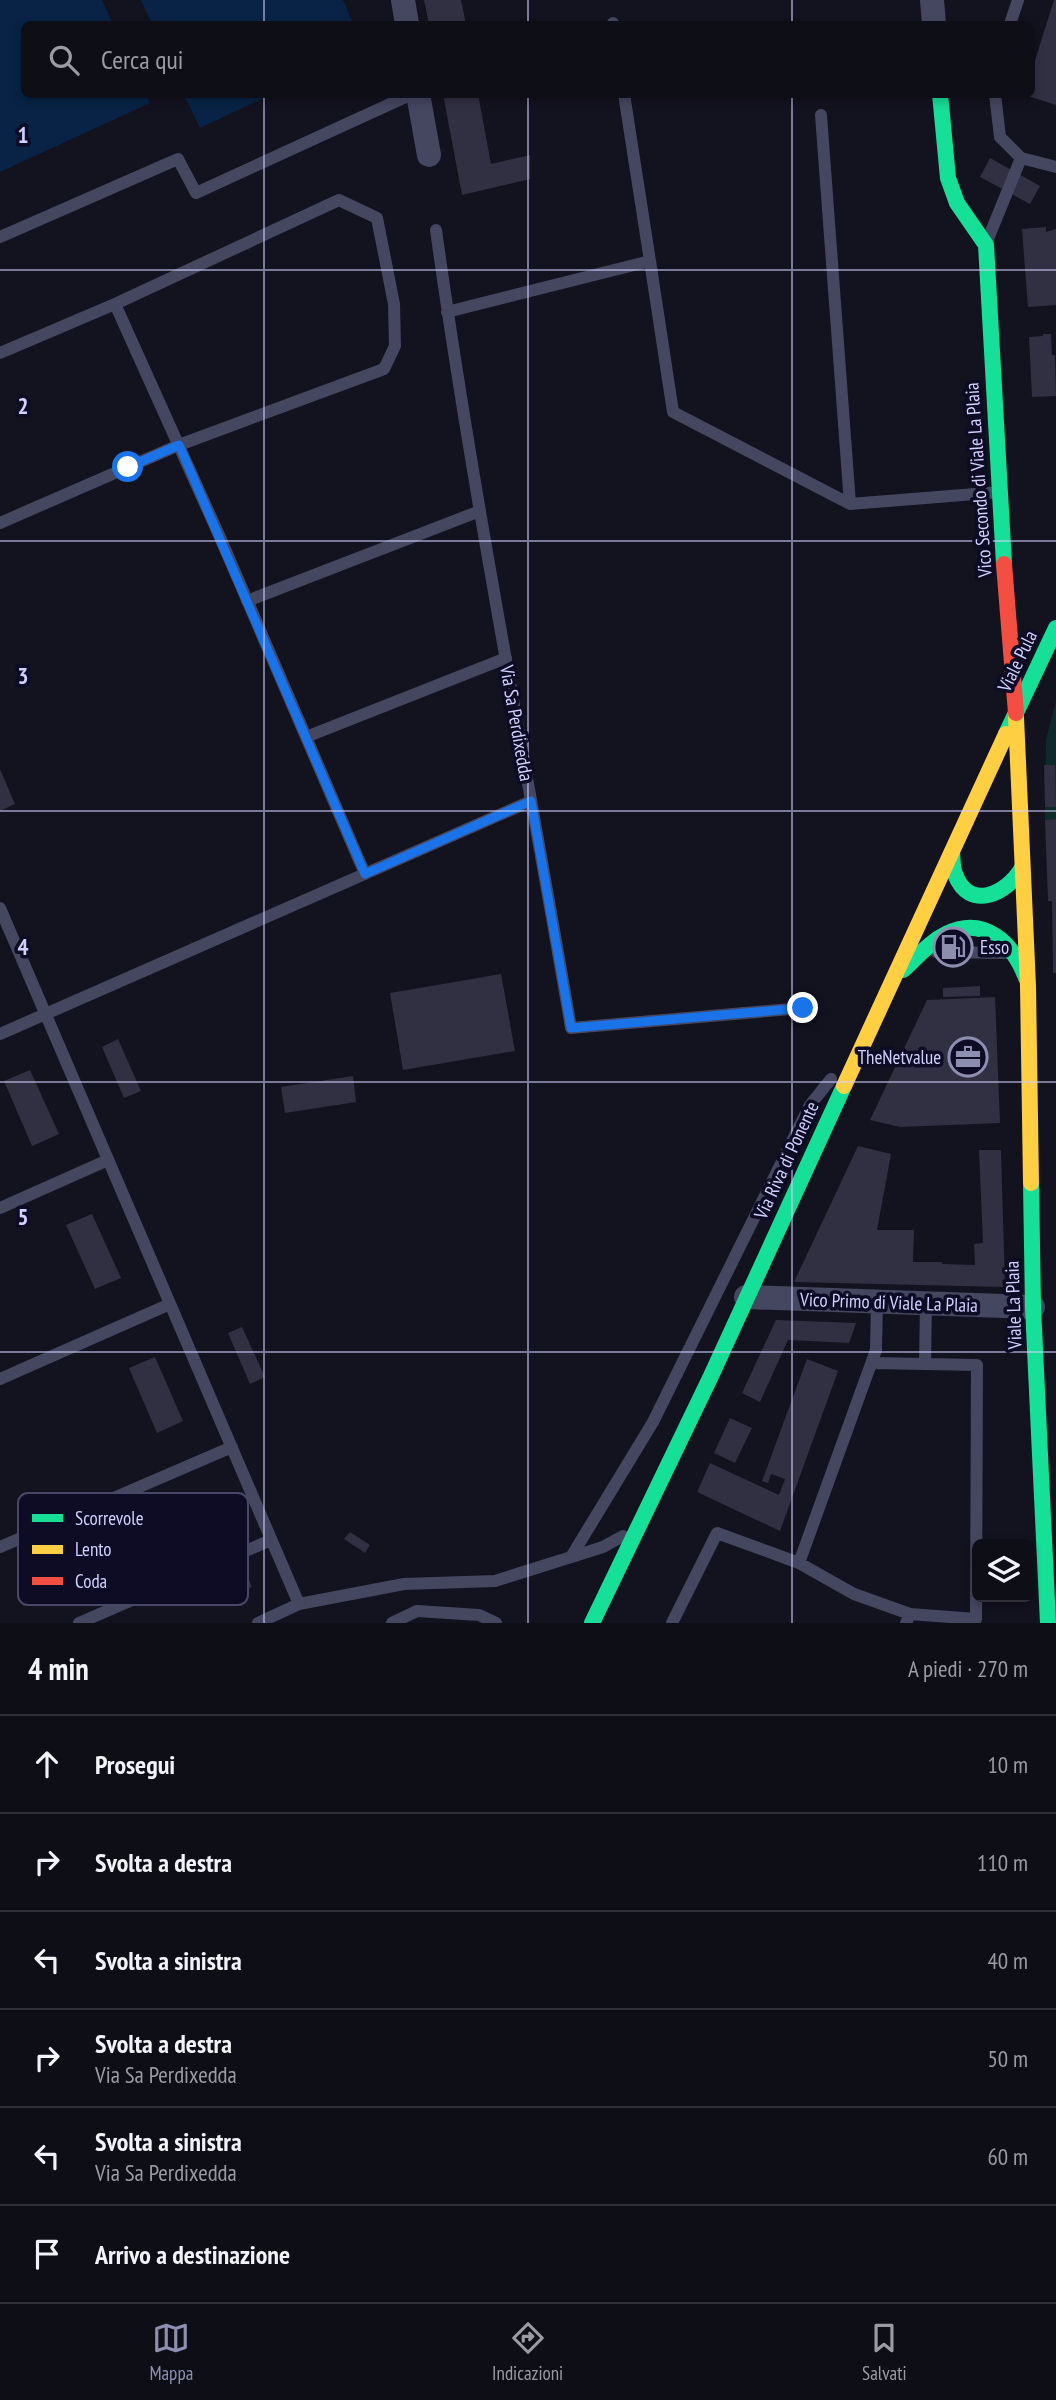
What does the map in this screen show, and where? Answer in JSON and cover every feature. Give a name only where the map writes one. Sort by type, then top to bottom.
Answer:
[{"type":"main road","points":[[940,98],[948,178],[957,203],[985,245]]},
{"type":"main road","name":"Vico Secondo di Viale La Plaia","points":[[985,245],[1007,618],[1016,713]]},
{"type":"main road","name":"Viale Pula","points":[[1016,713],[1056,628]]},
{"type":"main road","name":"Via Riva di Ponente","points":[[592,1623],[1016,713]]},
{"type":"main road","name":"Viale La Plaia","points":[[1016,713],[1050,1541],[1048,1623]]},
{"type":"main road","points":[[952,852],[956,874],[967,889],[976,894],[995,895],[1004,891],[1012,886],[1022,868]]},
{"type":"main road","points":[[890,982],[936,941],[949,933],[973,928],[994,933],[1016,953]]},
{"type":"main road","name":"Viale La Plaia","points":[[1016,953],[1022,963],[1028,986]]},
{"type":"street","points":[[403,0],[406,21]]},
{"type":"street","points":[[932,0],[934,21]]},
{"type":"street","points":[[419,98],[429,155]]},
{"type":"street","name":"Vico Primo di Viale La Plaia","points":[[746,1297],[1039,1304]]},
{"type":"lane","points":[[1011,21],[1018,0]]},
{"type":"lane","points":[[0,237],[178,159],[197,193],[403,98]]},
{"type":"lane","points":[[625,98],[673,412],[850,504],[1000,491]]},
{"type":"lane","points":[[995,98],[1000,137],[1021,158],[1056,167]]},
{"type":"lane","points":[[821,115],[850,504]]},
{"type":"lane","points":[[985,245],[1021,158]]},
{"type":"lane","points":[[0,354],[339,200],[377,218],[394,304],[396,346],[384,369],[179,445],[0,523]]},
{"type":"lane","name":"Via Sa Perdixedda","points":[[436,230],[480,511],[571,1028],[803,1008]]},
{"type":"lane","points":[[447,312],[650,261]]},
{"type":"lane","points":[[115,304],[365,874]]},
{"type":"lane","points":[[247,601],[480,511]]},
{"type":"lane","points":[[306,737],[506,658]]},
{"type":"lane","points":[[0,1034],[531,801]]},
{"type":"lane","points":[[0,908],[299,1604]]},
{"type":"lane","points":[[926,952],[1016,953]]},
{"type":"lane","points":[[570,1558],[653,1422],[810,1105],[868,1032]]},
{"type":"lane","points":[[0,1208],[108,1160]]},
{"type":"lane","points":[[799,1563],[876,1350],[877,1300]]},
{"type":"lane","points":[[925,1364],[926,1302]]},
{"type":"lane","points":[[0,1379],[170,1304]]},
{"type":"lane","points":[[671,1623],[716,1533],[799,1563],[908,1619],[976,1619],[978,1365],[872,1363]]},
{"type":"lane","points":[[125,1493],[232,1447]]},
{"type":"lane","points":[[258,1623],[299,1604],[404,1584],[495,1581],[603,1547],[639,1527]]},
{"type":"lane","points":[[0,1547],[18,1539]]},
{"type":"lane","points":[[248,1550],[271,1540]]},
{"type":"lane","points":[[79,1623],[121,1605]]},
{"type":"lane","points":[[392,1623],[417,1611],[496,1623]]},
{"type":"green space","points":[[1056,701],[1056,819],[1045,820],[1046,740]]},
{"type":"water","points":[[0,0],[102,0],[112,21],[21,21],[21,98],[148,98],[150,103],[0,172]]},
{"type":"water","points":[[141,0],[343,0],[352,21],[151,21]]},
{"type":"water","points":[[185,98],[264,98],[200,128]]},
{"type":"building","points":[[424,0],[461,0],[465,21],[428,21]]},
{"type":"building","points":[[1056,0],[1056,105],[1034,98],[1035,60]]},
{"type":"building","points":[[444,98],[479,98],[491,164],[530,155],[530,179],[462,195]]},
{"type":"building","points":[[990,158],[1040,186],[1030,204],[980,177]]},
{"type":"building","points":[[1046,227],[1046,232],[1056,229],[1056,305],[1028,307],[1022,229]]},
{"type":"building","points":[[1051,334],[1052,355],[1055,355],[1056,396],[1032,397],[1029,337]]},
{"type":"building","points":[[1044,765],[1055,765],[1056,807],[1045,807]]},
{"type":"building","points":[[0,769],[15,804],[0,811]]},
{"type":"building","points":[[1056,819],[1056,973],[1053,973],[1052,901],[1048,901],[1045,820]]},
{"type":"building","points":[[501,974],[515,1051],[403,1070],[390,993]]},
{"type":"building","points":[[980,986],[980,996],[943,997],[943,988]]},
{"type":"building","points":[[995,997],[1000,1123],[900,1127],[870,1120],[927,1000]]},
{"type":"building","points":[[118,1039],[141,1091],[124,1098],[102,1047]]},
{"type":"building","points":[[30,1070],[59,1134],[32,1146],[4,1081]]},
{"type":"building","points":[[353,1076],[356,1102],[285,1113],[281,1087]]},
{"type":"building","points":[[858,1146],[891,1154],[877,1230],[914,1230],[913,1262],[975,1265],[974,1244],[983,1243],[979,1150],[1001,1150],[1005,1287],[794,1282]]},
{"type":"building","points":[[92,1214],[121,1278],[95,1289],[66,1225]]},
{"type":"building","points":[[776,1320],[856,1323],[849,1343],[788,1340],[760,1402],[742,1393]]},
{"type":"building","points":[[242,1327],[265,1377],[250,1384],[228,1333]]},
{"type":"building","points":[[155,1357],[183,1421],[157,1433],[129,1368]]},
{"type":"building","points":[[807,1359],[838,1371],[780,1531],[697,1492],[710,1463],[779,1495],[785,1479],[771,1474],[768,1483],[762,1481]]},
{"type":"building","points":[[730,1418],[752,1428],[735,1463],[714,1453]]},
{"type":"building","points":[[350,1532],[370,1545],[365,1553],[344,1539]]},
{"type":"traffic: fast","points":[[940,98],[948,178],[957,203],[986,245],[1004,564]]},
{"type":"traffic: fast","points":[[1006,734],[1056,628]]},
{"type":"traffic: fast","points":[[952,852],[954,871],[961,886],[978,896],[998,891],[1022,868]]},
{"type":"traffic: fast","points":[[903,970],[940,937],[960,929],[973,928],[985,930],[1005,944],[1026,978]]},
{"type":"traffic: fast","points":[[592,1623],[711,1376],[844,1086]]},
{"type":"traffic: fast","points":[[1031,1183],[1033,1307],[1048,1623]]},
{"type":"traffic: slow","points":[[1016,717],[1028,986],[1031,1183]]},
{"type":"traffic: slow","points":[[844,1086],[1006,734]]},
{"type":"traffic: jam","points":[[1004,564],[1016,713]]},
{"type":"place","name":"Esso","points":[[953,947]]},
{"type":"place","name":"TheNetvalue","points":[[968,1057]]},
{"type":"route","points":[[128,467],[179,445],[365,874],[531,801],[571,1028],[803,1008]]}]
